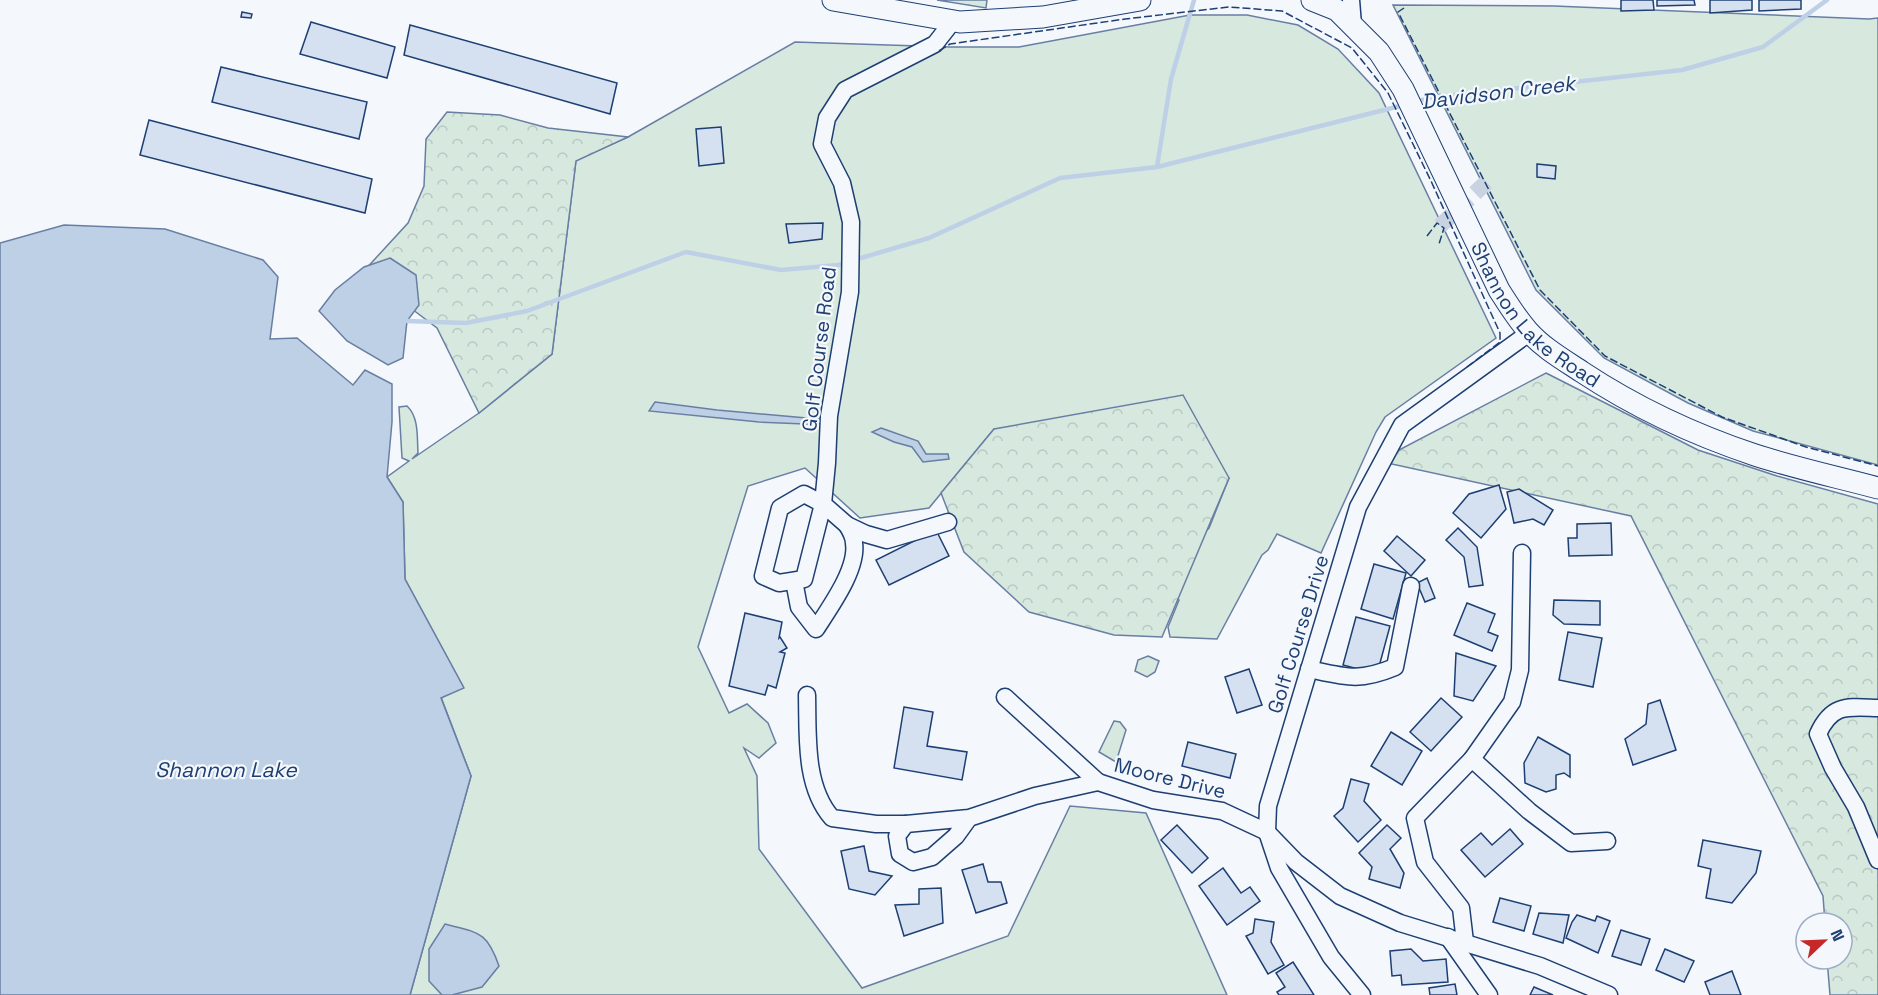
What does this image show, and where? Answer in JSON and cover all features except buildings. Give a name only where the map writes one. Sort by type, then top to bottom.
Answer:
[{"type":"main road","points":[[833,0],[960,22],[1043,17],[1140,0]]},
{"type":"main road","name":"Shannon Lake Road","points":[[1312,0],[1337,10],[1379,52],[1403,89],[1499,290],[1529,333],[1556,355],[1595,381],[1705,436],[1756,455],[1878,488]]},
{"type":"street","points":[[1352,0],[1353,25]]},
{"type":"street","name":"Golf Course Road","points":[[794,581],[804,579],[822,504],[829,416],[850,292],[851,222],[842,183],[822,144],[827,118],[845,90],[935,44],[953,21]]},
{"type":"street","name":"Golf Course Drive","points":[[1362,995],[1331,957],[1279,868],[1267,832],[1268,806],[1358,507],[1402,425],[1529,333]]},
{"type":"street","points":[[848,525],[855,542],[854,552],[843,586],[816,629],[799,607],[794,581],[779,583],[763,576],[780,508],[804,494],[822,504],[848,525],[866,534],[887,540],[948,522]]},
{"type":"street","points":[[1465,942],[1461,908],[1425,862],[1415,818],[1472,759],[1512,702],[1520,670],[1522,553]]},
{"type":"street","points":[[1309,669],[1351,678],[1377,674],[1395,667],[1411,586]]},
{"type":"street","name":"Moore Drive","points":[[807,695],[809,756],[818,797],[832,818],[876,824],[906,824],[969,818],[1035,796],[1098,782],[1153,800],[1222,811],[1267,832],[1296,862],[1340,896],[1400,923],[1540,966],[1609,995]]},
{"type":"street","points":[[1005,698],[1098,782]]},
{"type":"street","points":[[1878,708],[1855,707],[1833,711],[1824,720],[1818,734],[1833,768],[1856,807],[1878,860]]},
{"type":"street","points":[[1472,759],[1529,811],[1571,843],[1607,841]]},
{"type":"street","points":[[906,824],[897,836],[900,854],[913,862],[932,856],[956,836],[969,818]]},
{"type":"street","points":[[1448,937],[1489,995]]},
{"type":"green space","points":[[937,0],[987,0],[986,8]]},
{"type":"green space","points":[[1393,5],[1554,6],[1878,18],[1878,465],[1753,431],[1688,403],[1604,358],[1536,290]]},
{"type":"green space","points":[[1190,15],[1247,15],[1298,25],[1338,49],[1379,93],[1496,338],[1385,417],[1321,553],[1277,534],[1268,550],[1262,555],[1217,639],[1170,637],[1168,627],[1179,600],[1174,593],[1193,544],[1209,528],[1229,478],[994,429],[929,508],[860,518],[805,468],[748,486],[698,647],[729,713],[747,704],[768,723],[776,743],[759,758],[744,748],[757,776],[759,849],[862,988],[1008,936],[1070,806],[1146,813],[1227,995],[410,995],[471,776],[441,697],[463,687],[405,579],[403,502],[387,477],[409,461],[402,458],[399,407],[407,406],[414,416],[418,453],[412,459],[479,413],[552,354],[576,160],[628,137],[795,42],[1019,47]]},
{"type":"green space","points":[[447,112],[500,115],[548,128],[628,137],[576,161],[552,354],[479,413],[437,328],[363,272],[408,223],[424,186],[426,139]]},
{"type":"green space","points":[[1546,373],[1698,450],[1777,476],[1878,504],[1878,995],[1830,995],[1828,971],[1854,971],[1854,911],[1824,911],[1823,896],[1631,516],[1378,461]]},
{"type":"green space","points":[[1183,395],[1229,478],[1162,637],[1114,635],[1029,612],[964,552],[941,493],[994,429]]},
{"type":"green space","points":[[1148,656],[1159,661],[1155,672],[1147,677],[1135,671],[1138,660]]},
{"type":"green space","points":[[1114,721],[1120,722],[1126,730],[1116,762],[1099,752]]},
{"type":"water","name":"Shannon Lake","points":[[64,225],[165,229],[263,260],[278,277],[270,339],[297,338],[353,385],[365,370],[392,384],[392,422],[387,477],[403,502],[405,579],[464,688],[441,698],[471,776],[410,995],[0,995],[0,243]]},
{"type":"water","points":[[390,258],[416,275],[419,305],[407,321],[403,358],[388,365],[347,341],[319,311],[335,290],[364,267]]},
{"type":"water","points":[[655,402],[829,420],[829,425],[759,422],[649,411]]},
{"type":"water","points":[[881,428],[918,441],[926,454],[948,454],[949,459],[923,462],[912,447],[872,432]]},
{"type":"water","points":[[445,924],[474,932],[486,940],[490,946],[499,966],[482,987],[452,995],[442,995],[429,981],[429,949]]},
{"type":"waterway","points":[[1157,167],[1171,79],[1194,0]]},
{"type":"waterway","name":"Davidson Creek","points":[[1415,102],[1429,98],[1682,70],[1763,47],[1827,0]]},
{"type":"waterway","points":[[854,260],[929,238],[1060,178],[1157,167],[1404,105]]},
{"type":"waterway","points":[[407,321],[466,323],[527,311],[686,252],[781,270],[846,263]]},
{"type":"tunnel","points":[[1440,226],[1491,178]]},
{"type":"fence","points":[[939,51],[950,44],[1229,7],[1282,11],[1352,48],[1388,93],[1500,333],[1500,342],[1467,367]]},
{"type":"fence","points":[[1404,8],[1398,12],[1540,290],[1605,356],[1722,417],[1806,447],[1878,466]]},
{"type":"fence","points":[[1427,236],[1437,223],[1444,228],[1439,244]]}]
